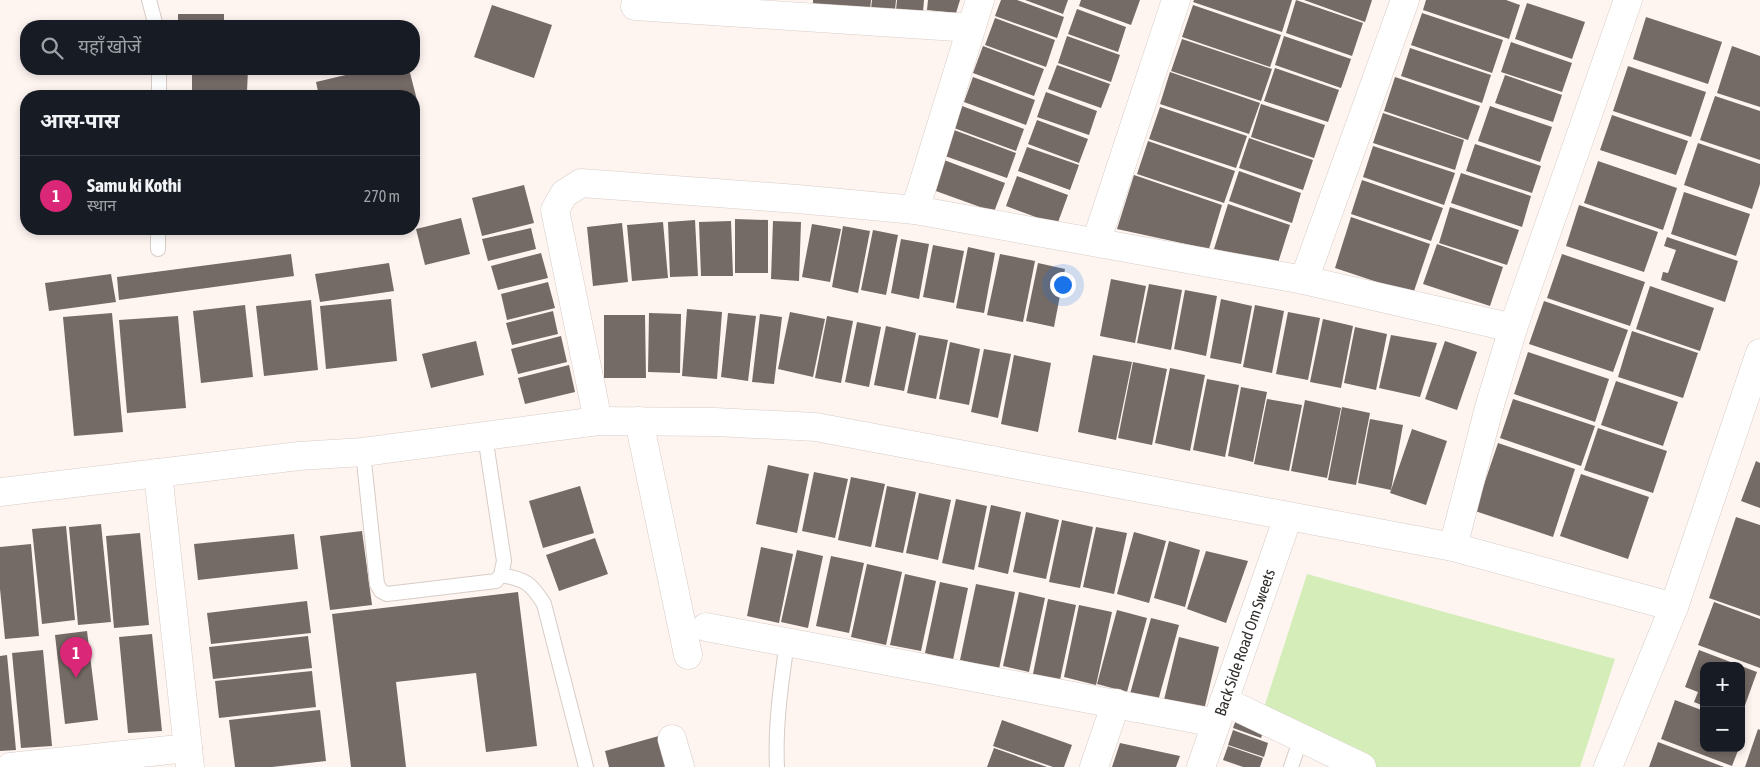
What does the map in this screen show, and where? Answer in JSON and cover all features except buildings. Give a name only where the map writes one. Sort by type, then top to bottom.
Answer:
[{"type":"street","points":[[915,210],[980,0]]},
{"type":"street","points":[[1096,242],[1176,0]]},
{"type":"street","points":[[1304,280],[1405,0]]},
{"type":"street","points":[[1453,547],[1489,408],[1513,328],[1628,0]]},
{"type":"street","points":[[636,6],[971,28]]},
{"type":"street","points":[[598,420],[555,210],[564,194],[581,183],[798,199],[915,210],[1304,280],[1513,328]]},
{"type":"street","points":[[1608,767],[1674,607],[1760,353]]},
{"type":"street","points":[[0,492],[298,456],[364,452],[598,420],[715,422],[816,427],[1453,547],[1674,607]]},
{"type":"street","points":[[639,421],[688,655]]},
{"type":"street","points":[[10,767],[189,758],[158,473]]},
{"type":"street","name":"Back Side Road Om Sweets","points":[[1201,767],[1288,517]]},
{"type":"street","points":[[706,627],[1116,703],[1220,712],[1301,738],[1362,767]]},
{"type":"street","points":[[1094,767],[1116,703]]},
{"type":"street","points":[[672,739],[680,767]]},
{"type":"lane","points":[[149,0],[154,20]]},
{"type":"lane","points":[[159,75],[159,90]]},
{"type":"lane","points":[[158,235],[158,249]]},
{"type":"lane","points":[[364,452],[377,584],[381,591],[387,594],[496,581],[501,575],[504,561],[484,436]]},
{"type":"lane","points":[[501,575],[519,578],[528,583],[536,591],[544,604],[586,767]]},
{"type":"lane","points":[[777,767],[778,705],[787,642]]},
{"type":"lane","points":[[1291,767],[1301,738]]},
{"type":"green space","points":[[1307,574],[1615,659],[1580,767],[1373,767],[1261,717]]},
{"type":"place","name":"Samu ki Kothi","points":[[76,678]]}]
